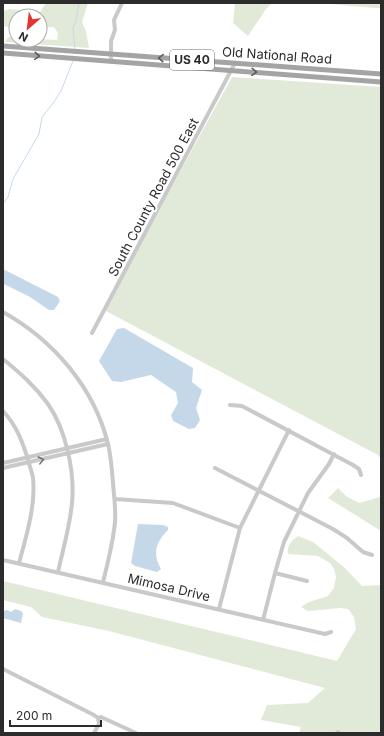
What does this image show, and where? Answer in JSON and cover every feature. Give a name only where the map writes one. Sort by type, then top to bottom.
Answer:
[{"type":"main road","name":"Old National Road","points":[[3,46],[381,74]]},
{"type":"main road","name":"Old National Road","points":[[3,53],[381,82]]},
{"type":"street","points":[[110,61],[111,41],[115,30],[114,20],[122,3]]},
{"type":"street","name":"South County Road 500 East","points":[[92,334],[235,63]]},
{"type":"street","points":[[3,312],[20,321],[55,351],[83,385],[101,421],[110,456],[115,499],[115,521],[112,542],[103,582]]},
{"type":"street","points":[[3,359],[26,378],[48,405],[61,429],[67,451],[73,480],[72,504],[58,572]]},
{"type":"street","points":[[230,405],[242,406],[334,454],[354,465],[359,469],[361,475]]},
{"type":"street","points":[[3,411],[14,425],[21,438],[28,457],[33,479],[32,505],[18,563]]},
{"type":"street","points":[[219,609],[240,528],[289,430]]},
{"type":"street","points":[[3,468],[29,463],[67,451],[107,441]]},
{"type":"street","points":[[3,463],[28,457],[67,451]]},
{"type":"street","points":[[263,620],[274,573],[284,542],[308,493],[329,464],[334,454]]},
{"type":"street","points":[[215,468],[340,533],[363,552],[372,554]]},
{"type":"street","points":[[115,499],[173,503],[240,528]]},
{"type":"street","name":"Mimosa Drive","points":[[3,560],[325,634],[331,632]]},
{"type":"street","points":[[274,573],[307,581]]},
{"type":"street","points":[[3,669],[68,701],[98,718],[101,717],[136,733]]},
{"type":"street","points":[[94,733],[98,724],[98,718]]},
{"type":"green space","points":[[46,3],[88,3],[82,22],[86,31],[89,48],[48,45],[48,39],[57,40],[58,33],[54,27],[48,27],[48,8],[43,8]]},
{"type":"green space","points":[[235,3],[272,3],[266,9],[248,36],[233,23]]},
{"type":"green space","points":[[320,3],[381,3],[381,8],[375,8]]},
{"type":"green space","points":[[8,10],[8,27],[3,26],[3,11]]},
{"type":"green space","points":[[232,77],[381,87],[381,460],[378,455],[104,310]]},
{"type":"green space","points":[[338,488],[346,496],[359,503],[380,497],[381,495],[381,531],[328,498]]},
{"type":"green space","points":[[298,536],[313,542],[345,568],[362,586],[381,585],[381,733],[299,733],[301,727],[261,720],[267,705],[308,703],[325,688],[109,631],[42,617],[31,607],[3,600],[3,581],[337,661],[356,629],[354,617],[348,609],[340,608],[308,611],[301,607],[309,602],[328,596],[334,588],[336,577],[334,569],[330,563],[318,556],[288,554],[290,544]]},
{"type":"water","points":[[3,269],[58,297],[60,301],[54,310],[49,310],[30,297],[3,284]]},
{"type":"water","points":[[124,328],[193,368],[192,382],[202,390],[196,408],[200,420],[195,428],[189,429],[173,421],[171,415],[178,403],[176,392],[151,375],[121,382],[112,381],[99,361],[117,329]]},
{"type":"water","points":[[138,524],[163,525],[168,527],[168,530],[158,543],[156,553],[161,569],[157,572],[135,566],[131,563]]},
{"type":"water","points":[[15,609],[21,611],[23,614],[21,623],[3,618],[4,611],[7,610],[11,612]]},
{"type":"waterway","points":[[75,49],[73,28],[76,21],[79,3]]},
{"type":"waterway","points":[[3,204],[8,197],[13,179],[39,134],[42,117],[61,91],[73,61]]}]
